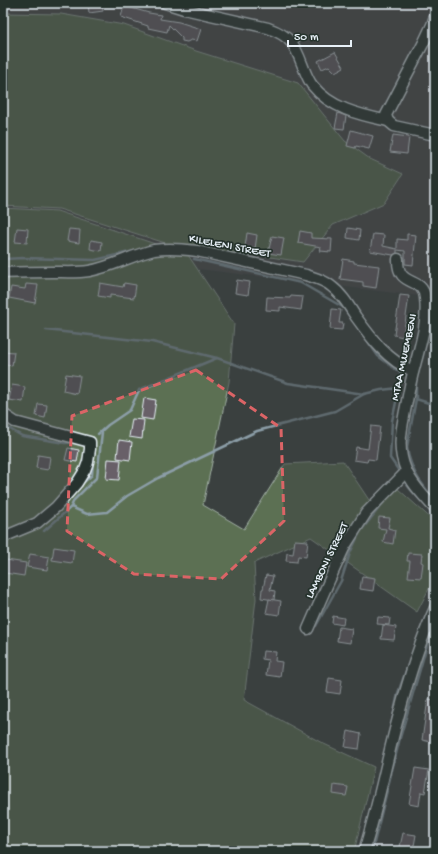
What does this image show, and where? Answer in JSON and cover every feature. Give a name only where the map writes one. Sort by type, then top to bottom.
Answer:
[{"type":"street","points":[[165,3],[184,9],[268,28],[278,32],[288,38],[296,48],[305,72],[312,84],[323,97],[348,111],[388,121],[394,126],[435,135]]},
{"type":"street","points":[[388,121],[386,115],[423,44],[435,16]]},
{"type":"street","name":"KILELENI STREET","points":[[3,273],[87,271],[102,268],[153,250],[169,248],[197,251],[306,274],[322,280],[333,287],[347,302],[357,318],[386,353],[402,366],[413,371]]},
{"type":"street","name":"MTAA MWEMBENI","points":[[398,259],[400,274],[420,285],[424,290],[426,312],[422,338],[413,371],[401,433],[400,448],[406,472]]},
{"type":"street","points":[[3,414],[15,422],[90,442],[88,462],[85,470],[77,483],[56,507],[36,523],[3,537]]},
{"type":"street","points":[[406,472],[413,483],[435,509]]},
{"type":"street","name":"LAMBONI STREET","points":[[308,629],[349,539],[366,513],[406,472]]},
{"type":"street","points":[[364,851],[410,676],[422,639],[435,608]]},
{"type":"highlighted area","points":[[196,370],[281,428],[284,521],[221,579],[134,574],[67,531],[72,416]]},
{"type":"shaded area","points":[[3,3],[435,3],[435,298],[3,245]]},
{"type":"green space","points":[[3,13],[61,14],[124,25],[196,51],[298,83],[345,141],[370,159],[403,174],[384,203],[333,225],[303,262],[257,255],[181,248],[59,209],[3,206]]},
{"type":"green space","points":[[3,208],[57,211],[188,255],[234,324],[229,382],[203,505],[244,529],[285,464],[343,461],[369,500],[397,488],[435,522],[435,577],[417,612],[311,537],[254,563],[256,599],[244,700],[324,744],[374,767],[355,848],[353,851],[3,851]]},
{"type":"building","points":[[88,3],[102,3],[103,11],[89,13]]},
{"type":"building","points":[[124,6],[161,15],[160,19],[179,22],[201,29],[197,41],[182,41],[182,38],[169,25],[167,32],[148,28],[148,26],[121,17]]},
{"type":"building","points":[[335,52],[344,67],[335,72],[329,66],[322,69],[318,61]]},
{"type":"building","points":[[338,113],[346,116],[344,129],[335,128]]},
{"type":"building","points":[[351,130],[373,136],[369,149],[356,146],[355,148],[347,146]]},
{"type":"building","points":[[393,135],[409,137],[407,154],[390,152]]},
{"type":"building","points":[[17,228],[28,229],[27,243],[15,242]]},
{"type":"building","points":[[348,228],[360,230],[359,240],[347,238]]},
{"type":"building","points":[[69,229],[80,230],[79,243],[67,241]]},
{"type":"building","points":[[300,231],[311,233],[311,238],[332,239],[331,252],[320,251],[321,247],[298,243]]},
{"type":"building","points":[[247,233],[257,235],[255,249],[245,247]]},
{"type":"building","points":[[373,234],[384,235],[383,246],[397,249],[397,239],[407,240],[407,234],[416,235],[413,265],[405,264],[405,251],[397,250],[397,253],[393,255],[370,251]]},
{"type":"building","points":[[272,236],[284,238],[281,255],[268,253]]},
{"type":"building","points":[[91,240],[102,242],[101,251],[90,249]]},
{"type":"building","points":[[343,259],[354,261],[354,263],[379,266],[376,288],[363,286],[363,282],[340,279]]},
{"type":"building","points":[[237,280],[250,282],[248,295],[235,293]]},
{"type":"building","points":[[100,283],[123,287],[124,283],[136,285],[134,298],[110,295],[110,298],[98,296]]},
{"type":"building","points":[[26,284],[38,285],[35,303],[9,298],[11,287],[25,289]]},
{"type":"building","points":[[400,295],[409,296],[403,337],[394,335]]},
{"type":"building","points":[[291,296],[303,297],[301,310],[280,307],[280,311],[266,310],[267,297],[290,298]]},
{"type":"building","points":[[332,309],[341,310],[339,323],[343,323],[342,330],[330,329]]},
{"type":"building","points":[[3,351],[14,352],[12,366],[3,364]]},
{"type":"building","points":[[66,374],[80,376],[77,394],[63,391]]},
{"type":"building","points":[[12,385],[25,387],[23,402],[9,400]]},
{"type":"building","points":[[144,398],[156,400],[153,420],[141,418]]},
{"type":"building","points":[[38,404],[47,405],[45,418],[36,416]]},
{"type":"building","points":[[132,419],[144,420],[142,439],[129,437]]},
{"type":"building","points":[[371,426],[380,427],[376,460],[368,459],[367,462],[354,460],[356,447],[368,449]]},
{"type":"building","points":[[119,440],[132,442],[130,460],[117,458]]},
{"type":"building","points":[[68,448],[79,450],[77,462],[65,460]]},
{"type":"building","points":[[38,455],[50,457],[48,470],[36,468]]},
{"type":"building","points":[[108,459],[121,460],[119,480],[106,479]]},
{"type":"building","points":[[379,517],[390,518],[388,528],[395,530],[393,544],[383,542],[386,529],[378,528]]},
{"type":"building","points":[[295,540],[308,541],[306,557],[298,556],[297,562],[286,561],[287,553],[293,554]]},
{"type":"building","points":[[54,547],[74,550],[72,563],[52,560]]},
{"type":"building","points":[[408,553],[422,554],[421,562],[423,563],[421,578],[408,577],[410,561],[407,561]]},
{"type":"building","points":[[30,554],[49,557],[47,570],[27,567]]},
{"type":"building","points":[[6,560],[26,563],[24,576],[5,573]]},
{"type":"building","points":[[266,575],[273,576],[270,590],[275,591],[274,600],[261,598]]},
{"type":"building","points":[[362,576],[375,578],[373,591],[360,589]]},
{"type":"building","points":[[269,599],[281,601],[279,615],[266,613]]},
{"type":"building","points":[[333,616],[344,618],[343,625],[332,623]]},
{"type":"building","points":[[378,617],[390,618],[389,625],[377,624]]},
{"type":"building","points":[[383,625],[396,627],[394,640],[381,639]]},
{"type":"building","points":[[339,627],[352,629],[350,643],[337,641]]},
{"type":"building","points":[[263,651],[276,652],[275,661],[282,662],[280,677],[266,675],[268,660],[262,659]]},
{"type":"building","points":[[329,678],[342,680],[340,694],[327,692]]},
{"type":"building","points":[[428,699],[435,700],[435,715],[431,742],[422,740]]},
{"type":"building","points":[[348,731],[361,734],[359,749],[345,747]]},
{"type":"building","points":[[415,768],[429,770],[425,793],[421,792],[419,806],[409,804]]},
{"type":"building","points":[[334,785],[348,787],[346,796],[333,794]]},
{"type":"building","points":[[403,833],[416,835],[413,851],[399,851]]},
{"type":"waterway","points":[[3,259],[24,258],[95,260],[134,251]]},
{"type":"waterway","points":[[194,259],[301,283],[346,309]]},
{"type":"waterway","points":[[46,330],[152,342],[217,358],[288,383],[364,394],[399,388]]},
{"type":"waterway","points":[[364,336],[378,356],[402,374],[392,421],[390,458],[399,471]]},
{"type":"waterway","points":[[98,434],[130,410],[139,390],[217,358]]},
{"type":"waterway","points":[[416,379],[416,399],[407,447],[416,475],[435,502]]},
{"type":"waterway","points":[[71,507],[87,514],[107,512],[127,496],[158,478],[257,431],[335,411],[364,394]]},
{"type":"waterway","points":[[416,399],[435,405]]},
{"type":"waterway","points":[[3,425],[22,436],[65,443],[75,442]]},
{"type":"waterway","points":[[44,531],[71,507],[74,500],[97,477],[102,432]]},
{"type":"waterway","points":[[84,482],[92,475],[93,462]]},
{"type":"waterway","points":[[403,482],[404,481],[418,497]]},
{"type":"waterway","points":[[316,626],[341,581],[350,553],[360,532],[383,503]]},
{"type":"waterway","points":[[431,606],[435,598]]},
{"type":"waterway","points":[[372,851],[400,738],[432,628],[435,623]]},
{"type":"waterway","points":[[391,726],[398,693],[408,665]]}]
